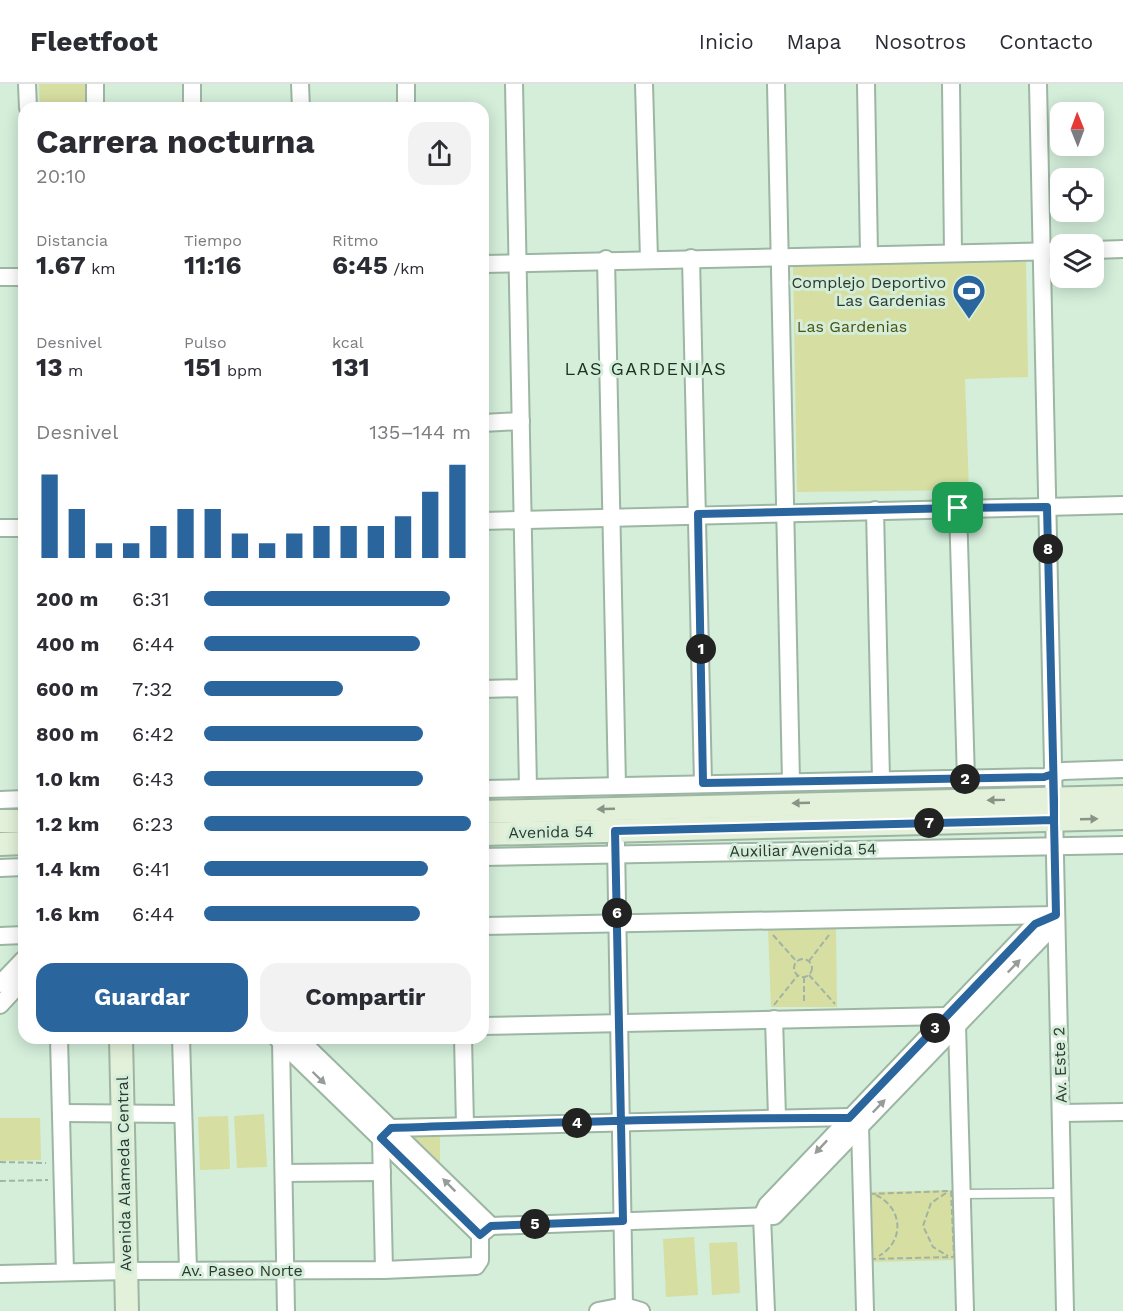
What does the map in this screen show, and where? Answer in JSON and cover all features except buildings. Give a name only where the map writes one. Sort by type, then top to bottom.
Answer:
[{"type":"main road","name":"Avenida 54","points":[[489,834],[615,831],[1054,809],[1123,797]]},
{"type":"main road","name":"Avenida 54","points":[[489,812],[1054,809],[1123,818]]},
{"type":"main road","points":[[0,822],[18,821]]},
{"type":"main road","points":[[0,844],[18,843]]},
{"type":"main road","name":"Avenida Alameda Central","points":[[121,1044],[127,1311]]},
{"type":"street","points":[[27,84],[28,102]]},
{"type":"street","points":[[95,84],[95,102]]},
{"type":"street","points":[[192,84],[192,102]]},
{"type":"street","points":[[300,84],[301,102]]},
{"type":"street","points":[[406,84],[406,102]]},
{"type":"street","points":[[514,84],[528,788]]},
{"type":"street","points":[[644,84],[649,259]]},
{"type":"street","points":[[776,84],[790,782]]},
{"type":"street","points":[[866,84],[869,254]]},
{"type":"street","points":[[951,84],[953,253]]},
{"type":"street","name":"Av. Este 2","points":[[1038,84],[1065,1311]]},
{"type":"street","points":[[1104,250],[1123,249]]},
{"type":"street","points":[[489,264],[780,255],[1050,251]]},
{"type":"street","points":[[691,258],[703,783]]},
{"type":"street","points":[[606,259],[617,786]]},
{"type":"street","points":[[0,277],[18,277]]},
{"type":"street","points":[[489,423],[520,421]]},
{"type":"street","points":[[489,521],[1123,505]]},
{"type":"street","points":[[958,508],[966,779]]},
{"type":"street","points":[[875,510],[881,780]]},
{"type":"street","points":[[0,528],[18,528]]},
{"type":"street","points":[[489,689],[526,688]]},
{"type":"street","points":[[489,789],[966,779],[1053,774],[1063,771],[1123,769]]},
{"type":"street","points":[[0,800],[18,799]]},
{"type":"street","points":[[615,831],[624,1306]]},
{"type":"street","name":"Auxiliar Avenida 54","points":[[489,857],[1123,845]]},
{"type":"street","points":[[0,867],[18,867]]},
{"type":"street","points":[[489,926],[1056,919]]},
{"type":"street","points":[[287,1044],[386,1133],[486,1230],[623,1221],[774,1216],[854,1122],[951,1021],[1035,924],[1056,919]]},
{"type":"street","points":[[0,936],[18,935]]},
{"type":"street","points":[[0,984],[18,965]]},
{"type":"street","points":[[0,1005],[18,986]]},
{"type":"street","points":[[489,1026],[619,1022],[774,1012],[951,1021]]},
{"type":"street","points":[[774,1012],[777,1117]]},
{"type":"street","points":[[951,1021],[964,1311]]},
{"type":"street","points":[[59,1044],[65,1272]]},
{"type":"street","points":[[181,1044],[188,1270]]},
{"type":"street","points":[[281,1044],[286,1311]]},
{"type":"street","points":[[304,1044],[386,1133],[382,1172],[384,1270]]},
{"type":"street","points":[[463,1044],[465,1125]]},
{"type":"street","points":[[1061,1113],[1123,1112]]},
{"type":"street","points":[[62,1113],[183,1114]]},
{"type":"street","points":[[386,1133],[465,1125],[777,1117],[854,1122]]},
{"type":"street","points":[[854,1122],[865,1311]]},
{"type":"street","points":[[284,1173],[382,1172]]},
{"type":"street","points":[[762,1216],[765,1311]]},
{"type":"street","name":"Av. Paseo Norte","points":[[0,1274],[127,1270],[286,1271],[466,1268],[476,1266],[480,1260],[486,1230]]},
{"type":"street","points":[[598,1311],[624,1306],[641,1311]]},
{"type":"lane","points":[[957,1193],[1062,1193]]},
{"type":"path","points":[[772,934],[797,962]]},
{"type":"path","points":[[809,961],[830,934]]},
{"type":"path","points":[[809,961],[812,968],[809,975],[804,977],[798,975],[794,967],[797,962],[809,961]]},
{"type":"path","points":[[774,1012],[798,975]]},
{"type":"path","points":[[809,975],[835,1004]]},
{"type":"path","points":[[804,977],[804,1009]]},
{"type":"path","points":[[0,1162],[44,1162],[48,1169]]},
{"type":"path","points":[[0,1181],[50,1178],[55,1180]]},
{"type":"path","points":[[868,1194],[957,1193]]},
{"type":"path","points":[[954,1257],[933,1247],[923,1226],[931,1203],[957,1193]]},
{"type":"path","points":[[954,1257],[957,1193]]},
{"type":"path","points":[[868,1194],[884,1200],[891,1206],[898,1221],[892,1246],[886,1252],[871,1259]]},
{"type":"path","points":[[868,1194],[871,1259]]},
{"type":"path","points":[[871,1259],[954,1257]]},
{"type":"green space","points":[[39,84],[85,84],[85,102],[40,102]]},
{"type":"green space","name":"Las Gardenias","points":[[1026,262],[1028,377],[965,379],[969,490],[797,492],[793,264]]},
{"type":"green space","points":[[836,927],[837,1007],[771,1007],[768,928]]},
{"type":"green space","points":[[264,1114],[267,1167],[237,1168],[234,1116]]},
{"type":"green space","points":[[228,1116],[230,1169],[200,1170],[198,1117]]},
{"type":"green space","points":[[0,1118],[40,1118],[41,1160],[0,1161]]},
{"type":"green space","points":[[440,1134],[440,1163],[412,1135]]},
{"type":"green space","points":[[953,1190],[955,1260],[869,1262],[867,1192]]},
{"type":"green space","points":[[694,1237],[698,1295],[666,1297],[663,1239]]},
{"type":"green space","points":[[737,1242],[740,1293],[712,1295],[709,1243]]},
{"type":"place","name":"Complejo Deportivo Las Gardenias","points":[[969,320]]},
{"type":"district","name":"LAS GARDENIAS","points":[[646,368]]},
{"type":"route","points":[[958,508],[698,514],[703,783],[1044,777],[1053,774],[1054,799],[1056,915],[1035,924],[849,1118],[777,1117],[621,1122],[465,1125],[391,1128],[381,1138],[480,1235],[491,1226],[623,1221],[621,1122],[617,923],[615,831],[1054,820],[1054,799],[1047,507],[958,508]]}]
